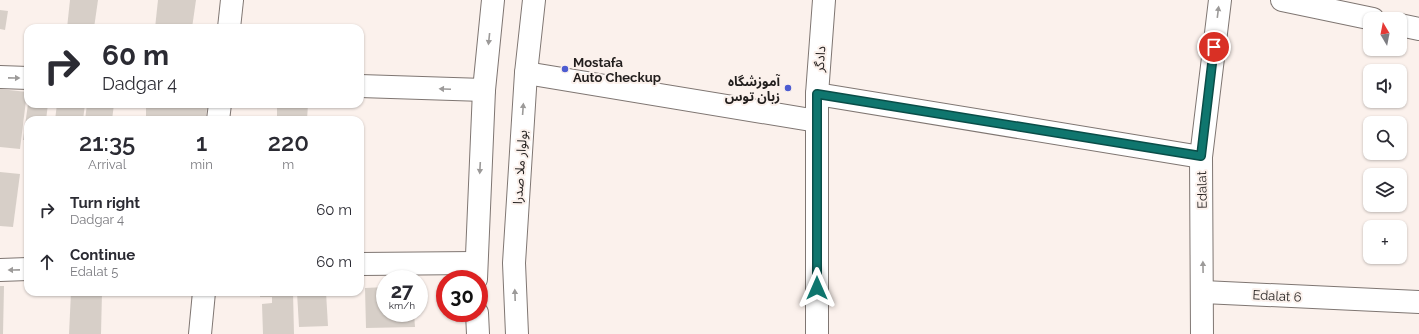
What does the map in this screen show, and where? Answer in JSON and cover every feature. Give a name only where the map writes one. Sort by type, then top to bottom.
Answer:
[{"type":"street","points":[[229,24],[232,0]]},
{"type":"street","points":[[476,270],[484,90],[493,0]]},
{"type":"street","name":"بولوار ملا صدرا","points":[[517,334],[514,263],[526,73],[534,0]]},
{"type":"street","name":"دادگر","points":[[817,334],[817,94],[824,0]]},
{"type":"street","name":"Edalat","points":[[1202,334],[1203,292],[1201,156],[1220,0]]},
{"type":"street","points":[[1282,0],[1363,17]]},
{"type":"street","points":[[1407,26],[1419,29]]},
{"type":"street","points":[[526,73],[817,121]]},
{"type":"street","points":[[0,78],[24,78]]},
{"type":"street","points":[[364,86],[484,90]]},
{"type":"street","points":[[817,94],[1201,156]]},
{"type":"street","points":[[364,264],[459,270]]},
{"type":"street","points":[[0,270],[24,269]]},
{"type":"street","name":"Edalat 6","points":[[1203,292],[1419,302]]},
{"type":"street","points":[[200,334],[204,296]]},
{"type":"street","points":[[477,322],[478,334]]},
{"type":"building","points":[[70,0],[98,0],[95,24],[67,24]]},
{"type":"building","points":[[158,0],[196,0],[193,24],[155,24]]},
{"type":"building","points":[[0,10],[8,11],[5,30],[0,29]]},
{"type":"building","points":[[0,89],[24,92],[25,108],[20,149],[0,147]]},
{"type":"building","points":[[27,108],[48,108],[46,116],[26,116]]},
{"type":"building","points":[[56,108],[84,108],[84,116],[56,116]]},
{"type":"building","points":[[86,108],[114,108],[112,116],[86,116]]},
{"type":"building","points":[[146,108],[207,108],[206,116],[146,116]]},
{"type":"building","points":[[277,108],[308,108],[307,116],[277,116]]},
{"type":"building","points":[[0,172],[20,174],[13,227],[0,226]]},
{"type":"building","points":[[0,286],[4,286],[3,334],[0,334]]},
{"type":"building","points":[[376,287],[376,322],[415,322],[415,327],[366,328],[365,288]]},
{"type":"building","points":[[71,296],[102,296],[101,334],[69,334]]},
{"type":"building","points":[[293,296],[294,334],[263,334],[262,304],[272,303],[272,297],[260,297]]},
{"type":"building","points":[[297,296],[326,296],[328,326],[299,327]]},
{"type":"place","name":"Mostafa Auto Checkup","points":[[565,69]]},
{"type":"place","name":"آموزشگاه زبان توس","points":[[788,88]]},
{"type":"route","points":[[817,288],[817,94],[1201,156],[1214,47]]}]
